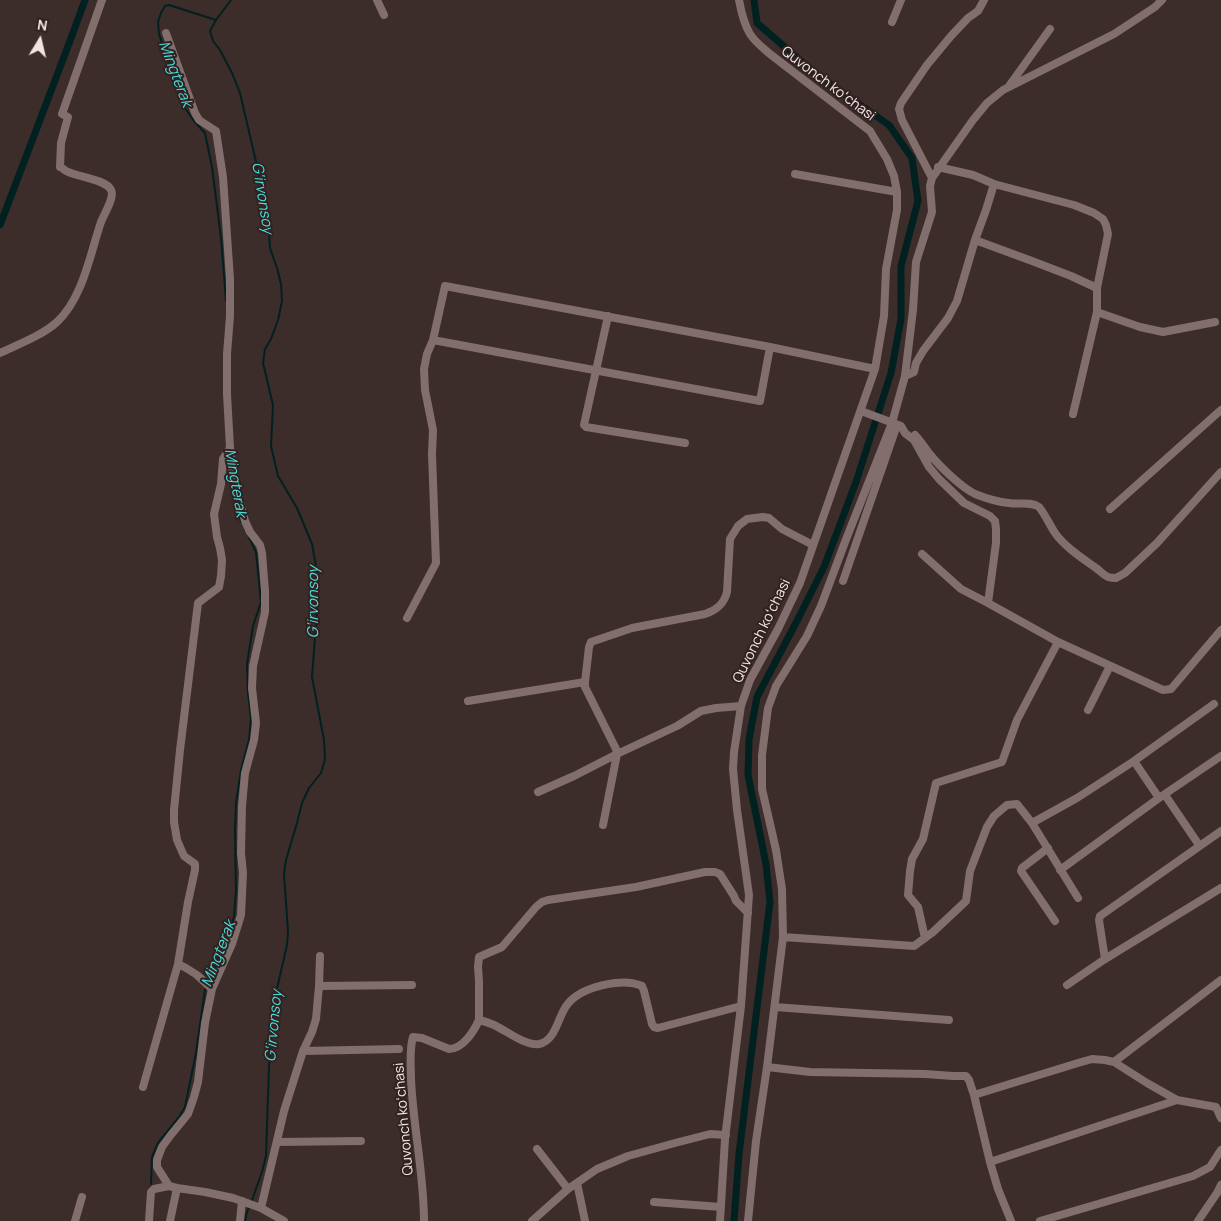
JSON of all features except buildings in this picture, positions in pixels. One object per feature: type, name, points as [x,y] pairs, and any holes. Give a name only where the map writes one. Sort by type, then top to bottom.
[{"type":"street","points":[[0,353],[50,328],[64,315],[72,304],[81,284],[101,221],[111,198],[112,192],[105,184],[66,171],[60,166],[61,144],[68,117],[62,114],[102,0]]},
{"type":"street","points":[[377,0],[384,14]]},
{"type":"street","name":"Quvonch koʻchasi","points":[[720,1221],[726,1134],[741,1006],[749,895],[733,769],[741,706],[750,680],[778,629],[800,583],[876,369],[884,316],[886,270],[897,210],[897,192],[894,176],[887,159],[870,131],[756,42],[750,34],[741,13],[739,0]]},
{"type":"street","points":[[892,22],[901,0]]},
{"type":"street","points":[[932,178],[902,120],[899,109],[901,103],[927,65],[951,36],[968,18],[978,11],[984,0]]},
{"type":"street","points":[[843,581],[897,425],[906,376],[916,262],[932,212],[930,186],[932,178],[987,103],[1008,88],[1114,34],[1155,7],[1162,0]]},
{"type":"street","points":[[1008,88],[1050,29]]},
{"type":"street","points":[[166,33],[195,114],[199,120],[216,131],[222,177],[230,279],[227,394],[233,477],[250,532],[260,545],[265,591],[265,612],[253,666],[252,688],[256,723],[254,740],[245,773],[242,806],[241,853],[243,873],[241,915],[232,944],[211,987],[198,1082],[194,1097],[188,1114],[166,1141],[157,1160],[157,1167],[173,1187],[170,1221]]},
{"type":"street","points":[[938,168],[973,175],[994,184],[1074,205],[1103,219],[1108,234],[1097,288],[1097,312],[1073,414]]},
{"type":"street","points":[[796,174],[897,192]]},
{"type":"street","points":[[906,376],[914,372],[916,363],[923,351],[952,312],[994,184]]},
{"type":"street","points":[[975,240],[1071,276],[1097,288]]},
{"type":"street","points":[[407,618],[436,563],[432,454],[433,430],[425,390],[424,369],[427,354],[433,340],[445,286],[770,347],[876,369]]},
{"type":"street","points":[[1097,312],[1140,327],[1163,332],[1214,322]]},
{"type":"street","points":[[608,316],[584,425],[586,427],[685,443]]},
{"type":"street","points":[[433,340],[760,400],[770,347]]},
{"type":"street","points":[[1110,509],[1221,410]]},
{"type":"street","points":[[861,411],[908,430],[919,439],[929,454],[961,484],[974,493],[1009,503],[1033,504],[1038,507],[1043,511],[1057,535],[1075,553],[1108,577],[1116,578],[1125,572],[1157,543],[1221,472]]},
{"type":"street","points":[[897,425],[914,440],[929,467],[945,485],[964,503],[995,520],[996,542],[988,603]]},
{"type":"street","points":[[748,1221],[756,1140],[768,1068],[783,937],[782,889],[776,850],[762,789],[762,755],[768,708],[776,686],[806,636],[821,606],[844,542],[897,425]]},
{"type":"street","points":[[143,1086],[178,964],[195,870],[194,864],[184,856],[177,840],[174,810],[198,603],[219,588],[221,576],[220,548],[214,514],[221,484],[223,459],[230,448]]},
{"type":"street","points":[[603,825],[617,754],[588,695],[585,682],[588,647],[591,642],[632,628],[705,614],[720,606],[725,600],[730,539],[738,526],[747,519],[769,518],[782,529],[813,545]]},
{"type":"street","points":[[922,554],[961,589],[1058,642],[1163,690],[1171,689],[1221,630]]},
{"type":"street","points":[[925,938],[918,907],[908,895],[912,860],[923,839],[936,782],[1002,762],[1017,720],[1058,642]]},
{"type":"street","points":[[1088,710],[1110,666]]},
{"type":"street","points":[[468,701],[585,682]]},
{"type":"street","points":[[1032,823],[1077,798],[1134,761],[1214,704]]},
{"type":"street","points":[[538,792],[677,726],[701,711],[741,706]]},
{"type":"street","points":[[1060,870],[1221,756]]},
{"type":"street","points":[[1134,761],[1199,846]]},
{"type":"street","points":[[783,937],[914,946],[966,900],[970,871],[987,828],[994,816],[1006,805],[1017,804],[1032,823],[1078,898]]},
{"type":"street","points":[[1106,959],[1098,920],[1100,916],[1221,831]]},
{"type":"street","points":[[1048,848],[1021,870],[1055,921]]},
{"type":"street","points":[[741,1006],[658,1028],[652,1024],[642,986],[630,983],[602,985],[573,998],[567,1004],[552,1035],[545,1042],[530,1044],[495,1025],[479,1020],[478,967],[479,957],[502,947],[536,907],[548,900],[636,887],[705,872],[715,872],[720,874],[736,901],[748,914]]},
{"type":"street","points":[[1067,984],[1221,888]]},
{"type":"street","points":[[259,1207],[284,1111],[303,1051],[316,1018],[320,956]]},
{"type":"street","points":[[178,964],[198,975],[211,987]]},
{"type":"street","points":[[1114,1062],[1221,980]]},
{"type":"street","points":[[319,986],[412,985]]},
{"type":"street","points":[[775,1007],[949,1020]]},
{"type":"street","name":"Quvonch koʻchasi","points":[[424,1221],[424,1193],[412,1095],[411,1042],[413,1037],[417,1037],[453,1048],[463,1042],[475,1030],[479,1020]]},
{"type":"street","points":[[303,1051],[399,1049]]},
{"type":"street","points":[[974,1095],[1092,1059],[1105,1060],[1114,1062],[1177,1100],[1218,1106],[1221,1118]]},
{"type":"street","points":[[768,1068],[810,1072],[966,1076],[974,1095],[998,1189],[1011,1221]]},
{"type":"street","points":[[990,1162],[1177,1100]]},
{"type":"street","points":[[532,1221],[568,1188],[597,1169],[628,1156],[675,1143],[710,1134],[726,1134]]},
{"type":"street","points":[[276,1142],[361,1141]]},
{"type":"street","points":[[537,1149],[568,1188]]},
{"type":"street","points":[[1040,1221],[1193,1176],[1210,1167],[1221,1150]]},
{"type":"street","points":[[576,1183],[585,1221]]},
{"type":"street","points":[[1198,1221],[1221,1185]]},
{"type":"street","points":[[149,1221],[151,1192],[154,1189],[173,1187],[242,1201],[259,1207],[284,1221]]},
{"type":"street","points":[[76,1221],[82,1197]]},
{"type":"street","points":[[240,1221],[242,1201]]},
{"type":"street","points":[[654,1202],[721,1207]]},
{"type":"street","points":[[145,1221],[150,1208]]},
{"type":"waterway","points":[[0,225],[85,0]]},
{"type":"waterway","name":"G‘irvonsoy","points":[[231,0],[210,31],[213,41],[232,73],[240,93],[268,220],[270,248],[281,284],[282,301],[278,320],[265,349],[263,363],[273,405],[271,446],[278,476],[297,508],[312,544],[317,572],[318,599],[312,677],[324,740],[325,759],[321,773],[309,788],[302,803],[286,860],[284,874],[288,932],[287,945],[273,1006],[270,1037],[266,1156],[251,1203]]},
{"type":"waterway","points":[[734,1221],[739,1154],[770,902],[766,864],[748,775],[749,739],[757,697],[824,567],[856,482],[891,373],[901,319],[901,266],[918,201],[912,158],[889,125],[816,74],[757,23],[754,0]]},
{"type":"waterway","name":"Mingterak","points":[[216,20],[169,5],[165,6],[158,22],[159,34],[185,108],[205,133],[212,167],[221,238],[226,301]]},
{"type":"waterway","name":"Mingterak","points":[[236,502],[241,522]]},
{"type":"waterway","name":"Mingterak","points":[[208,982],[234,917],[236,890],[236,803],[241,770],[249,740],[251,718],[247,664],[253,626],[261,602],[256,552],[248,535]]},
{"type":"waterway","name":"Mingterak","points":[[151,1184],[152,1157],[158,1143],[185,1107],[196,1053],[206,987]]},
{"type":"waterway","name":"G‘irvonsoy","points":[[245,1221],[249,1207]]}]
